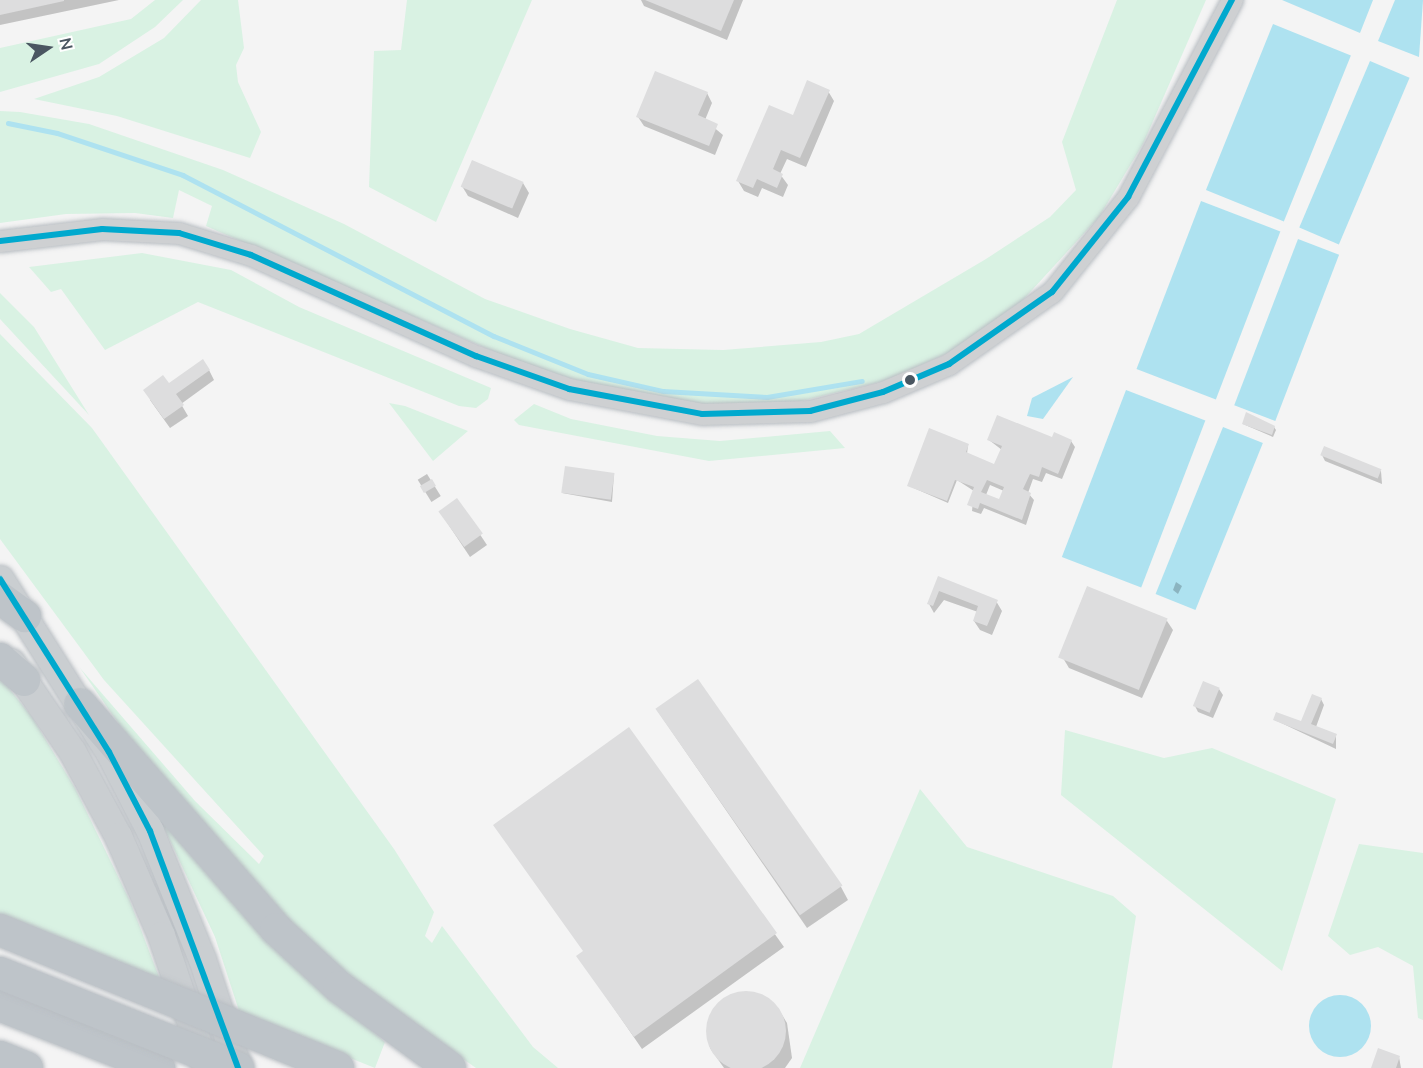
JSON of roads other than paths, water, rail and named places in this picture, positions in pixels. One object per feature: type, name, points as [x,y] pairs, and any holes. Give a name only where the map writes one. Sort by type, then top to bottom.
[{"type":"highway","points":[[0,598],[25,616]]},
{"type":"highway","points":[[0,659],[24,680]]},
{"type":"highway","points":[[80,704],[234,887],[339,987],[450,1068]]},
{"type":"highway","points":[[0,930],[338,1068]]},
{"type":"highway","points":[[0,973],[238,1068]]},
{"type":"highway","points":[[0,1005],[159,1068]]},
{"type":"highway","points":[[0,1025],[109,1068]]},
{"type":"highway","points":[[0,1058],[27,1068]]},
{"type":"main road","points":[[0,579],[80,704],[128,786],[170,877],[238,1068]]},
{"type":"main road","points":[[0,647],[78,761],[135,873],[206,1068]]},
{"type":"street","points":[[0,241],[52,234],[142,229],[223,245],[476,356],[611,399],[702,414],[810,411],[882,392],[950,363],[1052,292],[1128,197],[1232,0]]},
{"type":"water","points":[[1282,0],[1373,0],[1360,33]]},
{"type":"water","points":[[1395,0],[1423,0],[1419,57],[1378,41]]},
{"type":"water","points":[[1273,24],[1351,55],[1284,221],[1206,190]]},
{"type":"water","points":[[1370,61],[1410,78],[1339,244],[1299,228]]},
{"type":"water","points":[[1201,201],[1280,231],[1216,400],[1136,369]]},
{"type":"water","points":[[1298,239],[1339,255],[1275,421],[1234,405]]},
{"type":"water","points":[[1073,377],[1043,419],[1027,416],[1032,398]]},
{"type":"water","points":[[1126,390],[1205,420],[1141,588],[1062,557]]},
{"type":"water","points":[[1223,427],[1263,443],[1195,610],[1156,594]]},
{"type":"water","points":[[1340,995],[1352,997],[1362,1004],[1369,1014],[1371,1026],[1369,1038],[1362,1048],[1352,1055],[1340,1057],[1328,1055],[1318,1048],[1311,1038],[1309,1026],[1311,1014],[1318,1004],[1328,997]]},
{"type":"waterway","points":[[8,123],[57,133],[183,175],[494,336],[588,374],[663,391],[767,397],[862,381]]}]
